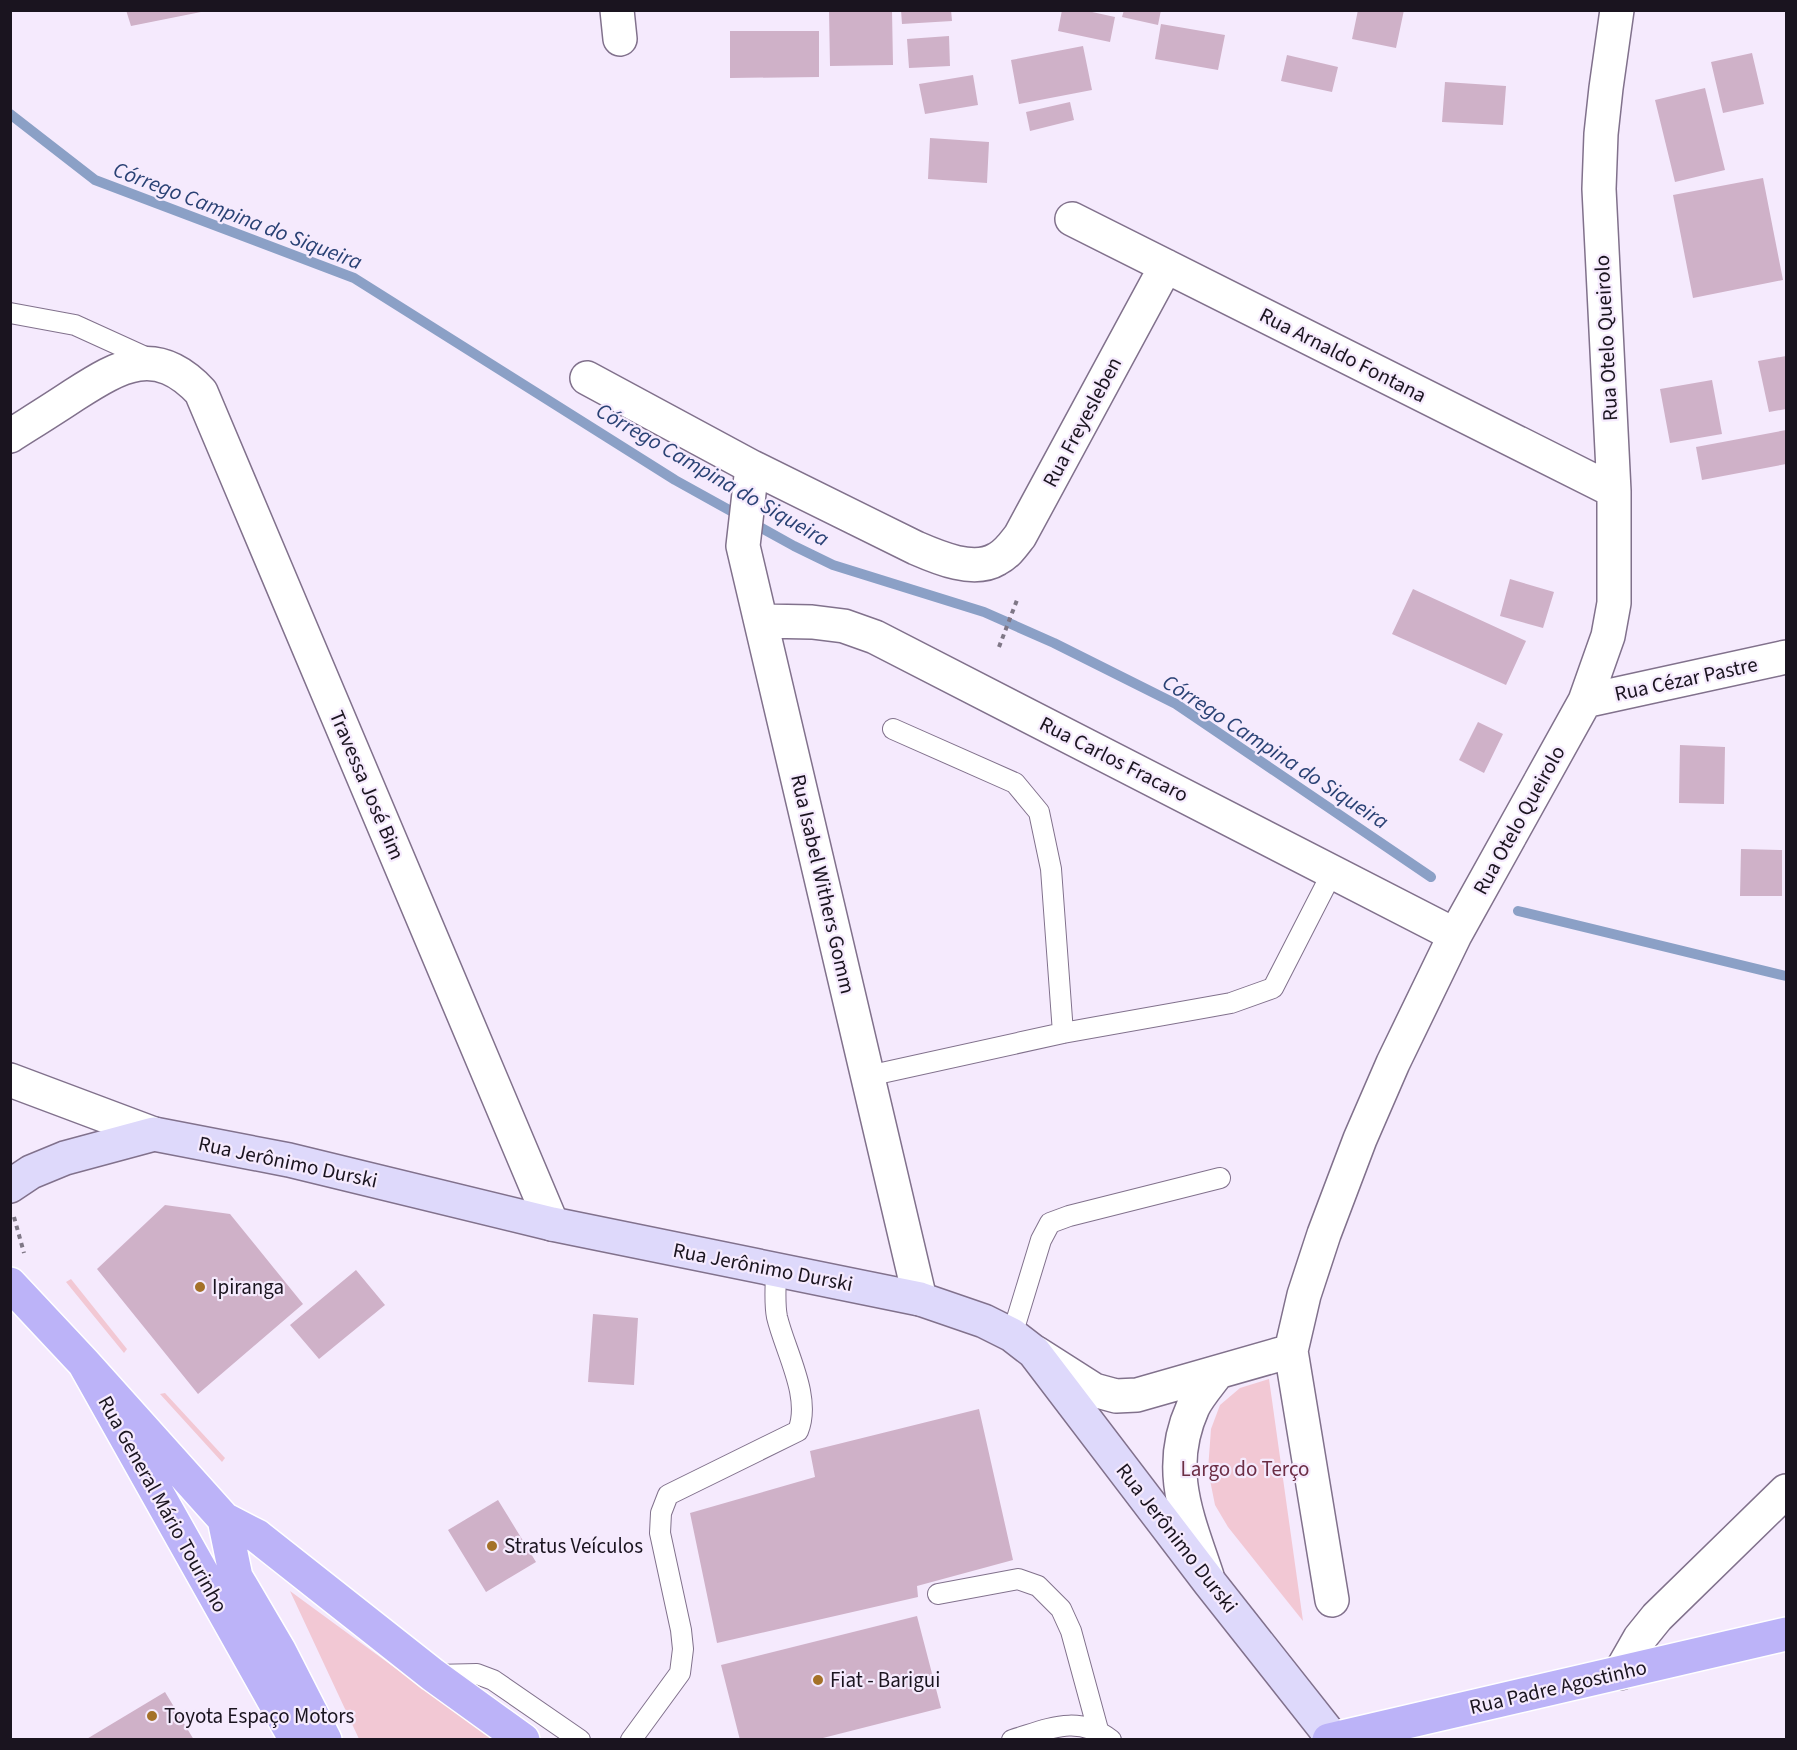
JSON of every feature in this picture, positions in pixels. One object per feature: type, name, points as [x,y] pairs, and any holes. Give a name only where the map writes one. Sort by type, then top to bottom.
[{"type":"main road","name":"Rua General Mário Tourinho","points":[[10,1284],[84,1364],[296,1740]]},
{"type":"main road","points":[[84,1364],[224,1519],[257,1536],[433,1675],[523,1740]]},
{"type":"main road","points":[[224,1519],[236,1577],[279,1650],[325,1740]]},
{"type":"main road","name":"Rua Padre Agostinho","points":[[1332,1739],[1786,1634]]},
{"type":"street","name":"Rua Otelo Queirolo","points":[[1332,1600],[1292,1351],[1304,1295],[1360,1139],[1393,1063],[1455,935],[1584,701],[1608,636],[1614,603],[1614,491],[1599,189],[1605,100],[1617,10]]},
{"type":"street","name":"Rua Arnaldo Fontana","points":[[1072,219],[1614,491]]},
{"type":"street","name":"Rua Freyesleben","points":[[750,481],[937,557],[983,564],[997,560],[1010,550],[1020,536],[1166,266]]},
{"type":"street","points":[[10,436],[106,374],[130,364],[161,364]]},
{"type":"street","name":"Travessa José Bim","points":[[161,364],[187,377],[201,392],[552,1224]]},
{"type":"street","points":[[587,378],[750,481]]},
{"type":"street","name":"Rua Isabel Withers Gomm","points":[[750,481],[743,546],[920,1299]]},
{"type":"street","name":"Rua Carlos Fracaro","points":[[761,621],[812,622],[844,626],[875,638],[1455,935]]},
{"type":"street","name":"Rua Cézar Pastre","points":[[1584,701],[1786,657]]},
{"type":"street","points":[[10,1080],[154,1134]]},
{"type":"street","name":"Rua Jerônimo Durski","points":[[10,1186],[31,1172],[65,1158],[154,1134],[289,1160],[552,1224],[920,1299],[957,1311],[1023,1343],[1332,1739]]},
{"type":"street","points":[[1023,1343],[1094,1389],[1116,1396],[1137,1395],[1292,1351]]},
{"type":"street","points":[[1210,1583],[1185,1510],[1179,1473],[1182,1439],[1194,1405],[1217,1373]]},
{"type":"street","points":[[1620,1672],[1640,1638],[1658,1617],[1786,1491]]},
{"type":"lane","points":[[10,314],[75,325],[161,364]]},
{"type":"lane","points":[[893,729],[1014,783],[1039,812],[1051,869],[1063,1033]]},
{"type":"lane","points":[[868,1076],[1063,1033],[1231,1003],[1273,988],[1333,871]]},
{"type":"lane","points":[[1023,1343],[1041,1240],[1050,1223],[1069,1216],[1220,1178]]},
{"type":"lane","points":[[631,1740],[680,1673],[684,1649],[660,1533],[662,1513],[668,1495],[798,1431],[803,1420],[803,1404],[777,1316],[776,1270]]},
{"type":"lane","points":[[938,1594],[1018,1579],[1038,1586],[1061,1609],[1071,1631],[1104,1735]]},
{"type":"lane","points":[[433,1675],[477,1674],[493,1680],[580,1740]]},
{"type":"lane","points":[[1012,1740],[1052,1728],[1079,1724],[1104,1735]]},
{"type":"path","points":[[999,647],[1017,600]]},
{"type":"green space","points":[[71,1279],[127,1349],[124,1353],[66,1282]]},
{"type":"green space","name":"Largo do Terço","points":[[1269,1379],[1303,1621],[1228,1527],[1215,1505],[1208,1470],[1211,1429],[1220,1405],[1240,1388]]},
{"type":"green space","points":[[165,1393],[225,1458],[222,1462],[160,1394]]},
{"type":"green space","points":[[290,1591],[492,1739],[359,1739]]},
{"type":"building","points":[[126,10],[201,10],[201,12],[131,26]]},
{"type":"building","points":[[829,10],[892,10],[893,65],[830,66]]},
{"type":"building","points":[[901,10],[951,10],[952,21],[902,24]]},
{"type":"building","points":[[1062,10],[1083,10],[1115,17],[1110,42],[1058,31]]},
{"type":"building","points":[[1124,10],[1161,10],[1158,25],[1122,17]]},
{"type":"building","points":[[1358,10],[1404,10],[1396,48],[1352,39]]},
{"type":"building","points":[[1161,24],[1225,35],[1218,70],[1155,59]]},
{"type":"building","points":[[730,31],[819,31],[819,77],[730,78]]},
{"type":"building","points":[[949,36],[950,66],[909,68],[907,39]]},
{"type":"building","points":[[1083,46],[1092,90],[1019,104],[1011,60]]},
{"type":"building","points":[[1752,53],[1764,104],[1723,113],[1711,62]]},
{"type":"building","points":[[1287,55],[1338,67],[1332,92],[1281,81]]},
{"type":"building","points":[[973,75],[978,105],[925,114],[919,84]]},
{"type":"building","points":[[1445,82],[1506,86],[1503,125],[1442,122]]},
{"type":"building","points":[[1705,88],[1725,170],[1675,182],[1655,100]]},
{"type":"building","points":[[1070,102],[1074,120],[1030,131],[1026,112]]},
{"type":"building","points":[[930,138],[989,142],[987,183],[928,179]]},
{"type":"building","points":[[1763,178],[1783,280],[1693,298],[1673,195]]},
{"type":"building","points":[[1786,356],[1786,409],[1769,412],[1758,361]]},
{"type":"building","points":[[1712,380],[1722,434],[1670,443],[1660,389]]},
{"type":"building","points":[[1786,430],[1786,464],[1702,480],[1696,447]]},
{"type":"building","points":[[1510,579],[1554,592],[1543,628],[1500,616]]},
{"type":"building","points":[[1413,589],[1526,641],[1506,685],[1392,634]]},
{"type":"building","points":[[1478,722],[1503,734],[1484,773],[1459,760]]},
{"type":"building","points":[[1680,745],[1725,747],[1724,804],[1679,803]]},
{"type":"building","points":[[1741,849],[1782,850],[1782,896],[1740,896]]},
{"type":"building","name":"Ipiranga","points":[[165,1205],[230,1214],[303,1304],[198,1394],[97,1269]]},
{"type":"building","points":[[356,1270],[385,1305],[319,1359],[290,1325]]},
{"type":"building","points":[[593,1314],[638,1318],[634,1385],[588,1382]]},
{"type":"building","points":[[979,1409],[1013,1560],[917,1586],[918,1597],[717,1643],[690,1513],[815,1477],[810,1451]]},
{"type":"building","name":"Stratus Veículos","points":[[498,1500],[536,1562],[486,1592],[448,1530]]},
{"type":"building","points":[[917,1616],[941,1708],[815,1740],[740,1740],[721,1665]]},
{"type":"building","name":"Toyota Espaço Motors","points":[[165,1692],[194,1740],[85,1740]]},
{"type":"waterway","name":"Córrego Campina do Siqueira","points":[[10,114],[95,180],[354,278],[675,480],[794,546],[833,565],[984,612],[1054,643],[1176,704],[1431,877]]},
{"type":"waterway","name":"Córrego Campina do Siqueira","points":[[1518,911],[1786,976]]},
{"type":"place","name":"Ipiranga","points":[[200,1287]]},
{"type":"place","name":"Stratus Veículos","points":[[492,1546]]},
{"type":"place","name":"Fiat - Barigui","points":[[818,1680]]},
{"type":"place","name":"Toyota Espaço Motors","points":[[152,1716]]}]
